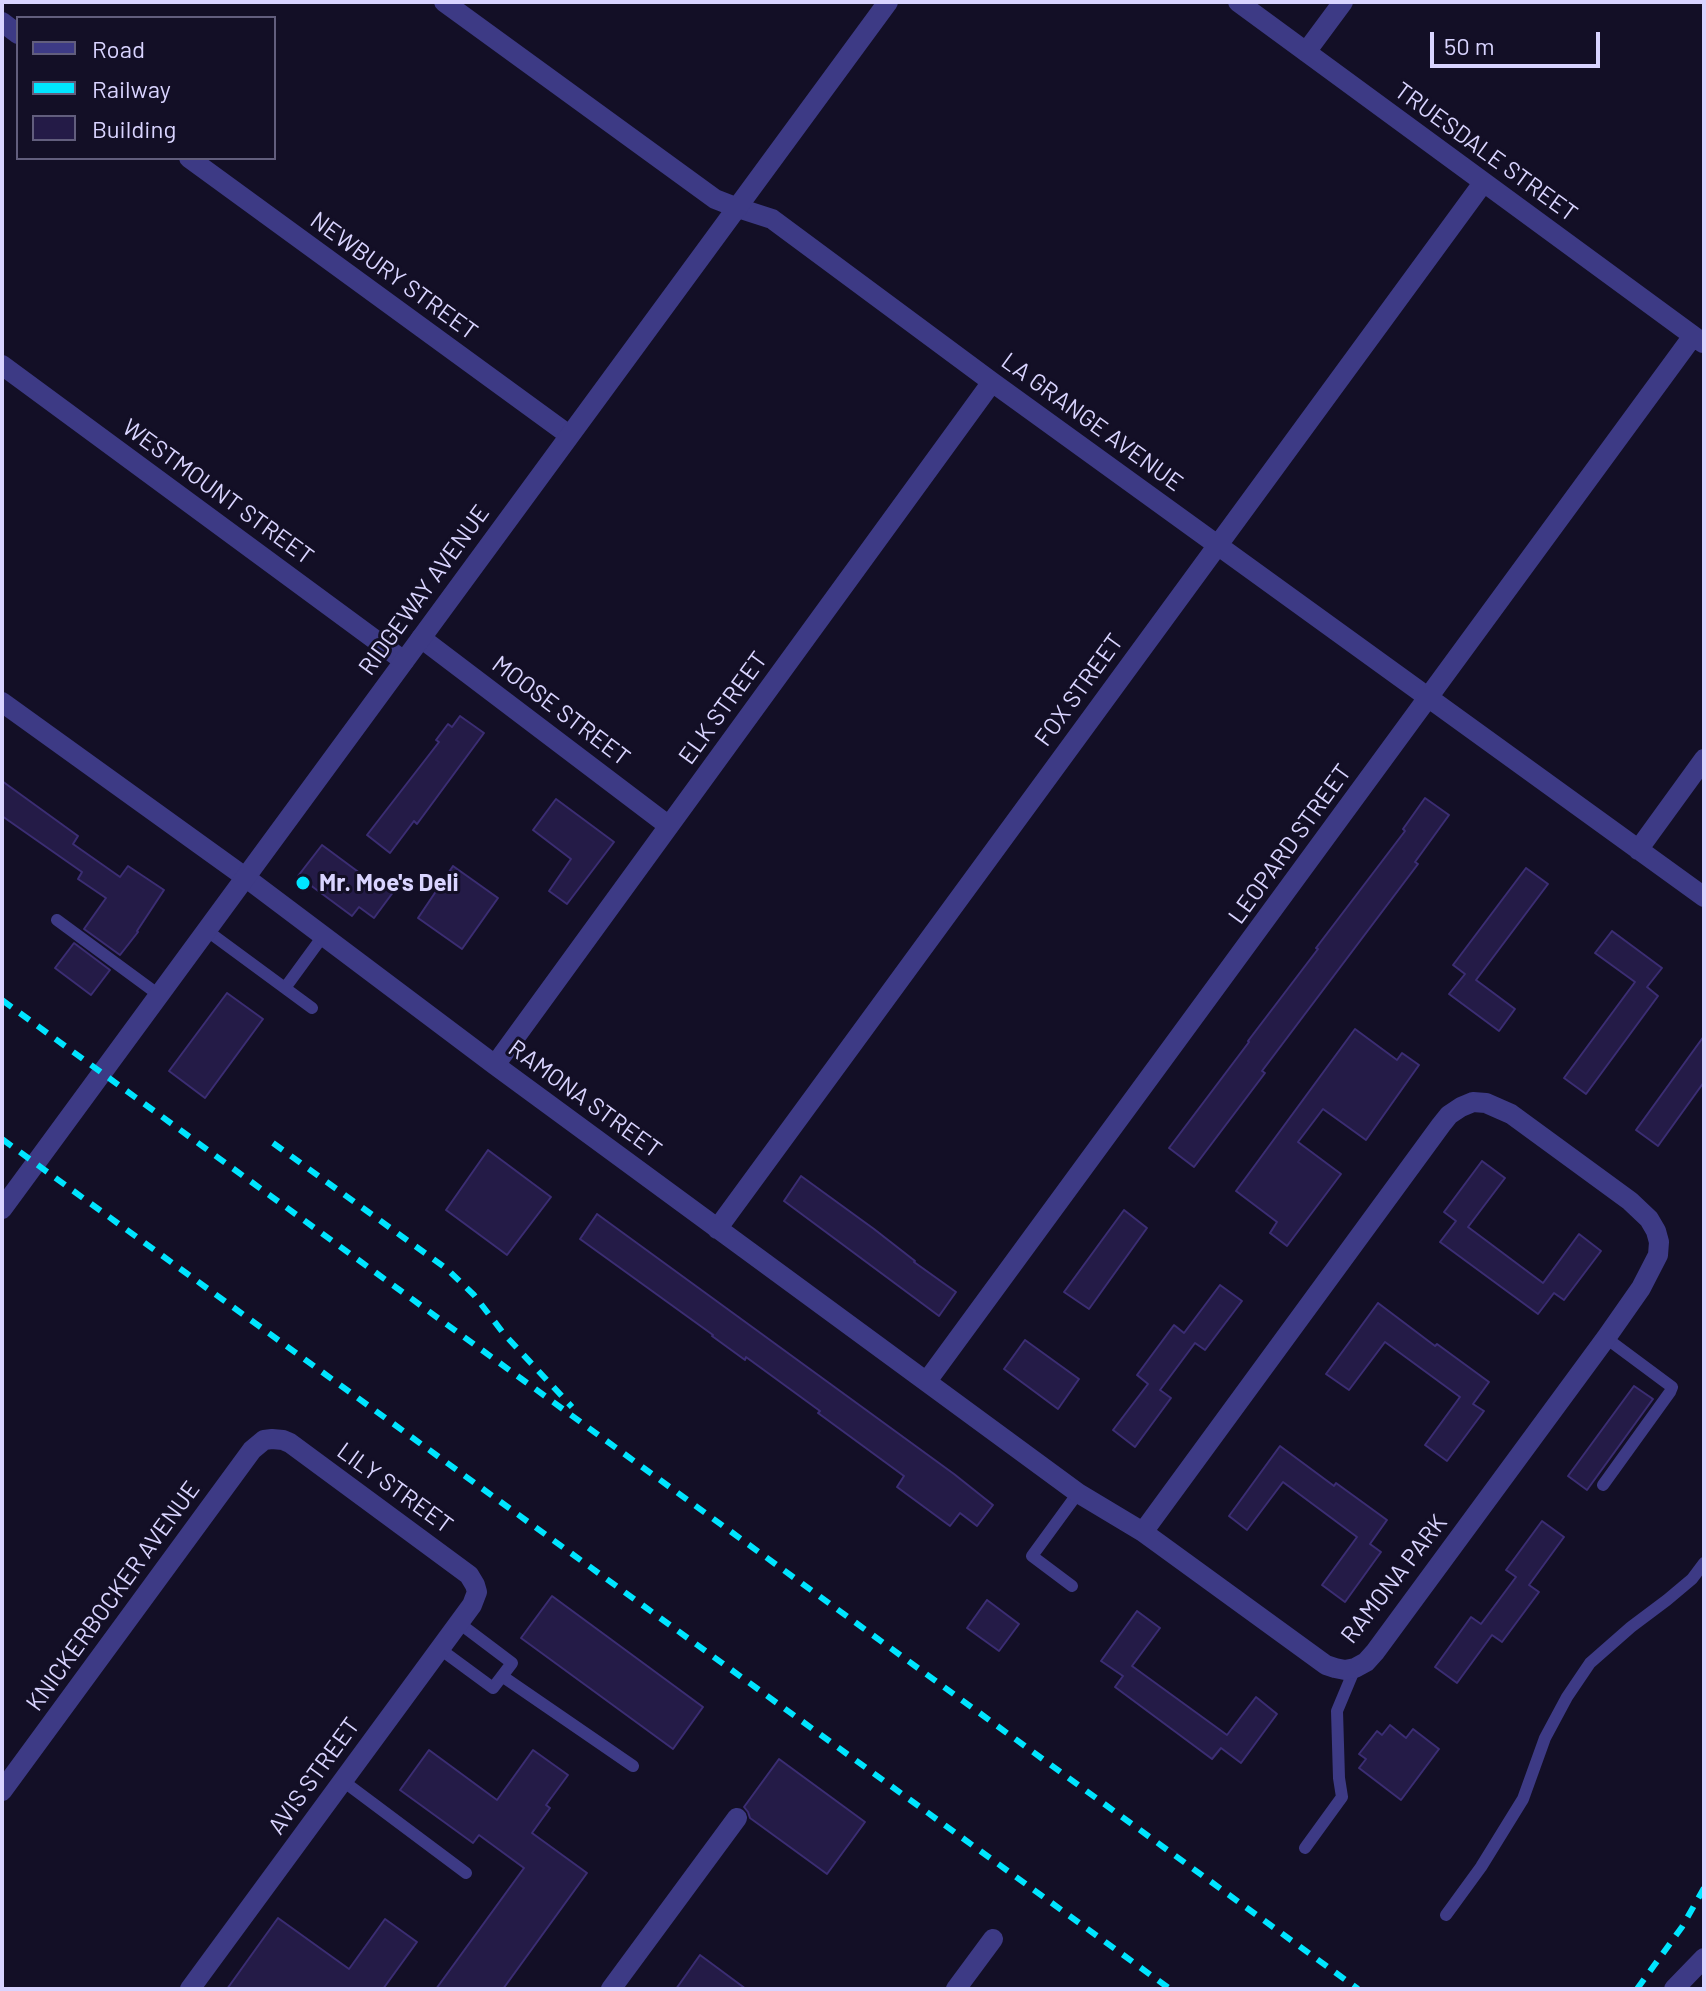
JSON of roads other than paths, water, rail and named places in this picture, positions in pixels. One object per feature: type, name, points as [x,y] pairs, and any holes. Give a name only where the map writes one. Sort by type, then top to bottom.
[{"type":"street","name":"LA GRANGE AVENUE","points":[[444,2],[715,199],[772,219],[1704,897]]},
{"type":"street","name":"RIDGEWAY AVENUE","points":[[3,1207],[888,2]]},
{"type":"street","name":"TRUESDALE STREET","points":[[1238,2],[1699,340]]},
{"type":"street","points":[[1306,52],[1343,2]]},
{"type":"street","name":"NEWBURY STREET","points":[[192,160],[569,435]]},
{"type":"street","name":"FOX STREET","points":[[717,1229],[1483,183]]},
{"type":"street","name":"LEOPARD STREET","points":[[927,1381],[1429,698],[1699,340]]},
{"type":"street","name":"WESTMOUNT STREET","points":[[2,365],[404,661]]},
{"type":"street","name":"ELK STREET","points":[[495,1065],[992,382]]},
{"type":"street","name":"MOOSE STREET","points":[[421,638],[669,826]]},
{"type":"street","name":"RAMONA STREET","points":[[2,702],[245,877],[495,1065],[1078,1493],[1143,1532]]},
{"type":"street","points":[[1638,850],[1704,759]]},
{"type":"street","name":"RAMONA PARK","points":[[1473,1102],[1486,1103],[1511,1114],[1630,1201],[1649,1219],[1659,1242],[1658,1255],[1654,1266],[1606,1338],[1375,1652],[1355,1668],[1345,1670],[1326,1665],[1143,1532],[1441,1125],[1461,1107],[1473,1102]]},
{"type":"street","name":"LILY STREET","points":[[272,1439],[290,1443],[469,1575],[477,1592]]},
{"type":"street","name":"KNICKERBOCKER AVENUE","points":[[2,1791],[252,1450],[264,1440],[272,1439]]},
{"type":"street","name":"AVIS STREET","points":[[190,1989],[459,1623],[477,1592]]},
{"type":"street","points":[[611,1989],[737,1818]]},
{"type":"street","points":[[956,1989],[993,1939]]},
{"type":"street","points":[[1674,1989],[1704,1958]]},
{"type":"lane","points":[[57,920],[159,995]]},
{"type":"lane","points":[[206,930],[312,1008]]},
{"type":"lane","points":[[285,988],[323,936]]},
{"type":"lane","points":[[1603,1485],[1672,1387],[1606,1338]]},
{"type":"lane","points":[[1072,1586],[1032,1556],[1078,1493]]},
{"type":"lane","points":[[1446,1915],[1481,1867],[1523,1799],[1545,1738],[1590,1663],[1692,1579],[1704,1563]]},
{"type":"lane","points":[[440,1649],[493,1688],[512,1663],[459,1623]]},
{"type":"lane","points":[[1305,1848],[1342,1797],[1337,1711],[1355,1668]]},
{"type":"lane","points":[[502,1676],[633,1766]]},
{"type":"lane","points":[[343,1781],[466,1873]]},
{"type":"railway","points":[[2,1000],[1358,1989]]},
{"type":"railway","points":[[2,1139],[1170,1989]]},
{"type":"railway","points":[[273,1143],[447,1269],[474,1295],[504,1334],[572,1407]]},
{"type":"railway","points":[[1637,1989],[1682,1927],[1704,1888]]},
{"type":"place","name":"Mr. Moe's Deli","points":[[303,883]]}]
